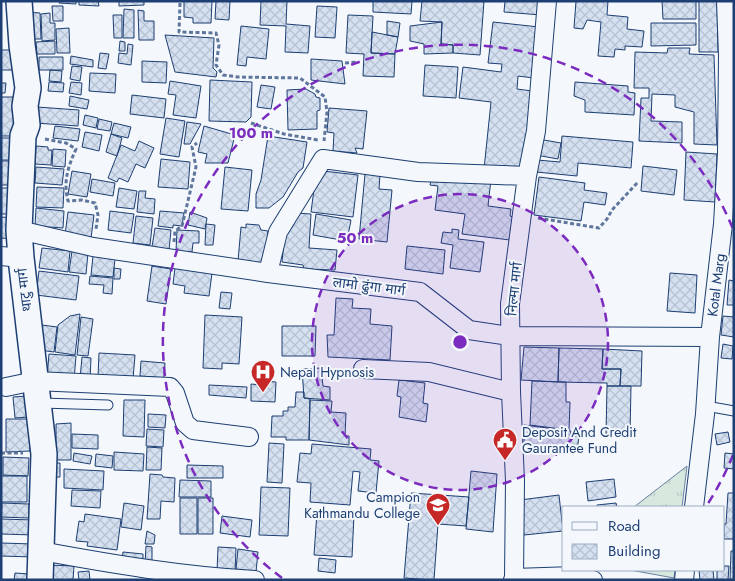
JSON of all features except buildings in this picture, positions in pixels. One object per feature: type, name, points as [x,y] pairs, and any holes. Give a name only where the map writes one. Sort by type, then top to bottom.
[{"type":"main road","name":"थाटु मार्ग","points":[[19,1],[22,45],[28,88],[25,106],[27,125],[23,136],[19,230],[11,257],[36,392],[44,454],[40,580]]},
{"type":"street","name":"निल्मा मार्ग","points":[[513,579],[515,481],[510,304],[527,176],[536,131],[547,1]]},
{"type":"street","name":"Kotal Marg","points":[[694,506],[706,406],[710,337],[727,263],[731,56],[726,1]]},
{"type":"street","points":[[268,273],[278,232],[324,159],[418,172],[527,176]]},
{"type":"street","name":"लामो ढुंगा मार्ग","points":[[19,230],[93,247],[268,273],[420,292],[469,330],[510,336],[710,337]]},
{"type":"street","points":[[363,370],[429,372],[511,392]]},
{"type":"street","points":[[6,387],[36,392],[170,387],[175,393],[185,423],[193,430],[249,437]]},
{"type":"street","points":[[41,551],[130,567],[216,578],[254,580]]},
{"type":"street","points":[[513,579],[574,576],[593,580]]},
{"type":"lane","points":[[36,392],[108,405]]},
{"type":"lane","points":[[706,406],[734,411]]},
{"type":"path","points":[[179,2],[178,32],[216,33],[218,45],[216,65],[223,75],[300,78],[325,97],[327,112],[324,142],[284,134],[251,123]]},
{"type":"path","points":[[345,63],[357,62]]},
{"type":"path","points":[[23,136],[29,135],[66,143],[76,149],[70,162],[65,189],[68,201],[82,200],[94,203],[98,215],[93,247]]},
{"type":"path","points":[[173,258],[175,231],[182,226],[196,167],[192,148],[197,143]]},
{"type":"path","points":[[523,215],[600,228],[612,210],[638,182]]},
{"type":"green space","points":[[687,466],[682,506],[635,506]]},
{"type":"green space","points":[[636,571],[675,571],[674,578]]},
{"type":"place","name":"Nepal Hypnosis","points":[[263,393]]},
{"type":"place","name":"Deposit And Credit Gaurantee Fund","points":[[505,461]]},
{"type":"place","name":"Campion Kathmandu College","points":[[438,526]]}]
